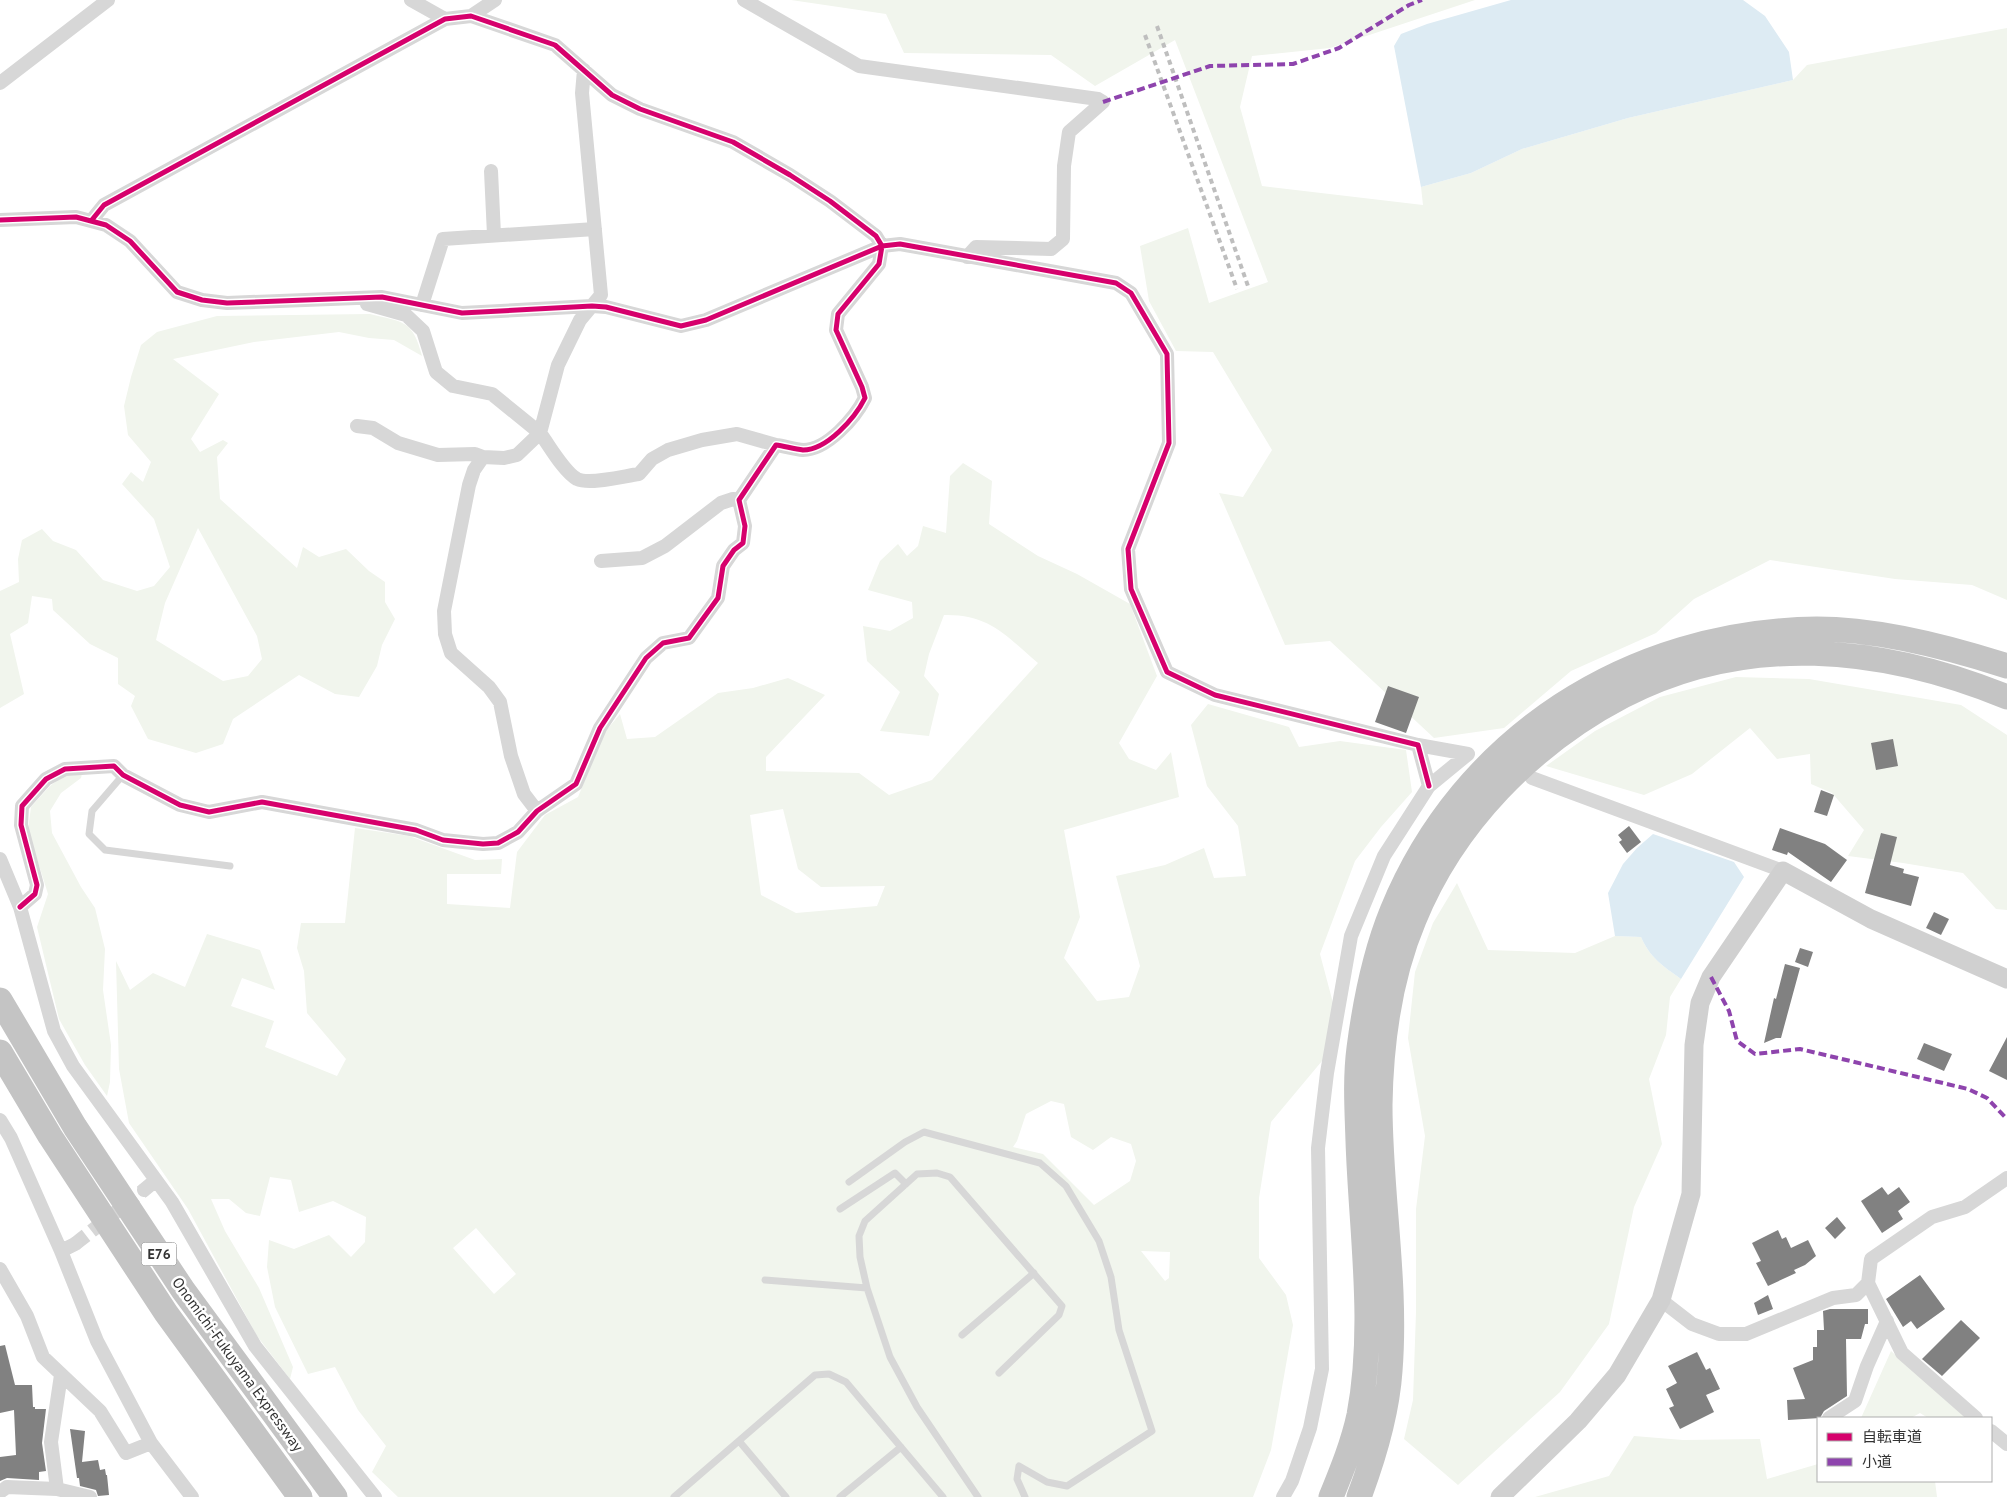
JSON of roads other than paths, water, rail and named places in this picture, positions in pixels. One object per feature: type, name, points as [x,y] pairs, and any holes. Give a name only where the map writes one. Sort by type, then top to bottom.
[{"type":"highway","points":[[1331,1497],[1348,1456],[1357,1424],[1365,1371],[1367,1324],[1356,1105],[1359,1051],[1367,996],[1378,950],[1391,912],[1429,839],[1455,802],[1483,770],[1515,740],[1550,712],[1625,669],[1664,654],[1701,644],[1773,632],[1819,629],[1870,634],[1925,644],[2007,666]]},
{"type":"highway","points":[[1359,1497],[1372,1463],[1390,1374],[1392,1323],[1380,1105],[1383,1053],[1391,1002],[1401,957],[1413,921],[1449,852],[1474,818],[1501,786],[1566,730],[1636,689],[1678,673],[1708,665],[1773,654],[1814,653],[1862,657],[1917,666],[2007,697]]},
{"type":"highway","name":"Onomichi-Fukuyama Expressway","points":[[0,1000],[75,1127],[178,1282],[335,1497]]},
{"type":"highway","name":"Onomichi-Fukuyama Expressway","points":[[0,1052],[50,1136],[166,1313],[297,1493]]},
{"type":"street","points":[[0,82],[108,0]]},
{"type":"street","points":[[411,0],[445,19]]},
{"type":"street","points":[[471,16],[495,0]]},
{"type":"street","points":[[744,0],[859,66],[1098,99],[1103,102],[1069,132],[1064,166],[1063,239],[1051,249],[976,247],[967,257]]},
{"type":"street","points":[[91,221],[104,204],[445,19],[471,16],[555,45],[612,95],[640,109],[733,142],[830,201],[876,236],[882,246],[879,264],[838,314],[836,330],[862,387],[865,398],[862,405],[834,437],[821,445],[804,450],[776,445],[737,434],[702,440],[668,450],[652,460],[639,474],[586,481],[577,479],[569,473],[540,433],[492,394],[453,386],[436,372],[423,331],[406,315],[367,304],[365,298]]},
{"type":"street","points":[[357,426],[373,428],[398,443],[438,455],[475,454],[483,457],[504,458],[517,455],[540,433],[558,365],[580,320],[601,295],[582,93],[584,70]]},
{"type":"street","points":[[491,171],[494,236]]},
{"type":"street","points":[[0,220],[76,217],[106,225],[130,241],[177,292],[202,300],[227,303],[382,297],[462,313],[592,306],[606,307],[681,326],[706,320],[882,246],[900,244],[1116,283],[1131,293],[1166,354],[1169,443],[1128,549],[1131,589],[1167,672],[1216,695],[1418,745],[1468,754],[1429,786],[1384,856],[1351,936],[1328,1072],[1318,1148],[1322,1369],[1310,1428],[1292,1481],[1283,1497]]},
{"type":"street","points":[[422,305],[444,239],[595,229]]},
{"type":"street","points":[[20,907],[35,894],[36,885],[21,825],[22,806],[46,779],[65,769],[114,766],[123,775],[180,805],[209,812],[262,802],[416,830],[443,840],[483,844],[498,843],[518,832],[538,811],[576,784],[600,728],[646,658],[663,643],[689,638],[718,598],[723,566],[734,550],[743,543],[745,526],[739,500],[776,445]]},
{"type":"street","points":[[483,457],[474,470],[469,485],[444,611],[445,634],[451,653],[489,687],[500,702],[511,756],[520,784],[524,794],[538,811]]},
{"type":"street","points":[[601,561],[642,558],[665,546],[721,503],[733,499],[739,500]]},
{"type":"street","points":[[1418,745],[1429,786]]},
{"type":"street","points":[[1532,778],[1784,871],[1871,919],[2007,979]]},
{"type":"street","points":[[0,859],[20,907],[54,1031],[73,1066],[172,1202],[255,1346],[375,1497]]},
{"type":"street","points":[[1500,1497],[1578,1421],[1617,1375],[1662,1300],[1691,1194],[1694,1045],[1700,1003],[1711,977],[1784,871]]},
{"type":"street","points":[[0,1120],[5,1140],[61,1252],[97,1341],[151,1443],[192,1497]]},
{"type":"street","points":[[1975,1417],[1902,1354],[1868,1284],[1871,1259],[1932,1217],[1965,1207],[2007,1178]]},
{"type":"street","points":[[144,1190],[156,1180]]},
{"type":"street","points":[[61,1252],[75,1244]]},
{"type":"street","points":[[0,1269],[27,1316],[43,1357],[100,1411],[126,1452],[151,1443]]},
{"type":"street","points":[[1662,1300],[1692,1324],[1719,1334],[1746,1334],[1833,1298],[1856,1295],[1868,1284]]},
{"type":"street","points":[[1831,1417],[1855,1401],[1886,1321]]},
{"type":"street","points":[[57,1489],[51,1442],[61,1375]]},
{"type":"street","points":[[1992,1431],[2007,1432]]},
{"type":"street","points":[[1992,1432],[2007,1444]]},
{"type":"street","points":[[0,1492],[7,1487],[57,1489],[90,1497]]},
{"type":"lane","points":[[123,775],[92,810],[89,834],[105,850],[230,866]]},
{"type":"lane","points":[[849,1182],[905,1142],[924,1132],[1040,1163],[1066,1186],[1099,1241],[1111,1277],[1119,1330],[1152,1431],[1067,1486],[1047,1482],[1019,1466],[1017,1479],[1025,1497]]},
{"type":"lane","points":[[840,1209],[895,1173],[906,1184]]},
{"type":"lane","points":[[978,1497],[917,1407],[890,1357],[867,1288],[860,1257],[859,1236],[865,1221],[916,1174],[937,1173],[950,1176],[1062,1306],[1059,1315],[1000,1373]]},
{"type":"lane","points":[[962,1335],[1034,1273]]},
{"type":"lane","points":[[765,1280],[867,1288]]},
{"type":"lane","points":[[674,1497],[815,1375],[829,1374],[846,1382],[943,1497]]},
{"type":"lane","points":[[738,1441],[786,1497]]},
{"type":"lane","points":[[840,1497],[901,1447]]},
{"type":"tunnel","points":[[75,1244],[144,1190]]},
{"type":"railway","points":[[1157,26],[1248,286]]},
{"type":"railway","points":[[1145,35],[1237,289]]}]
